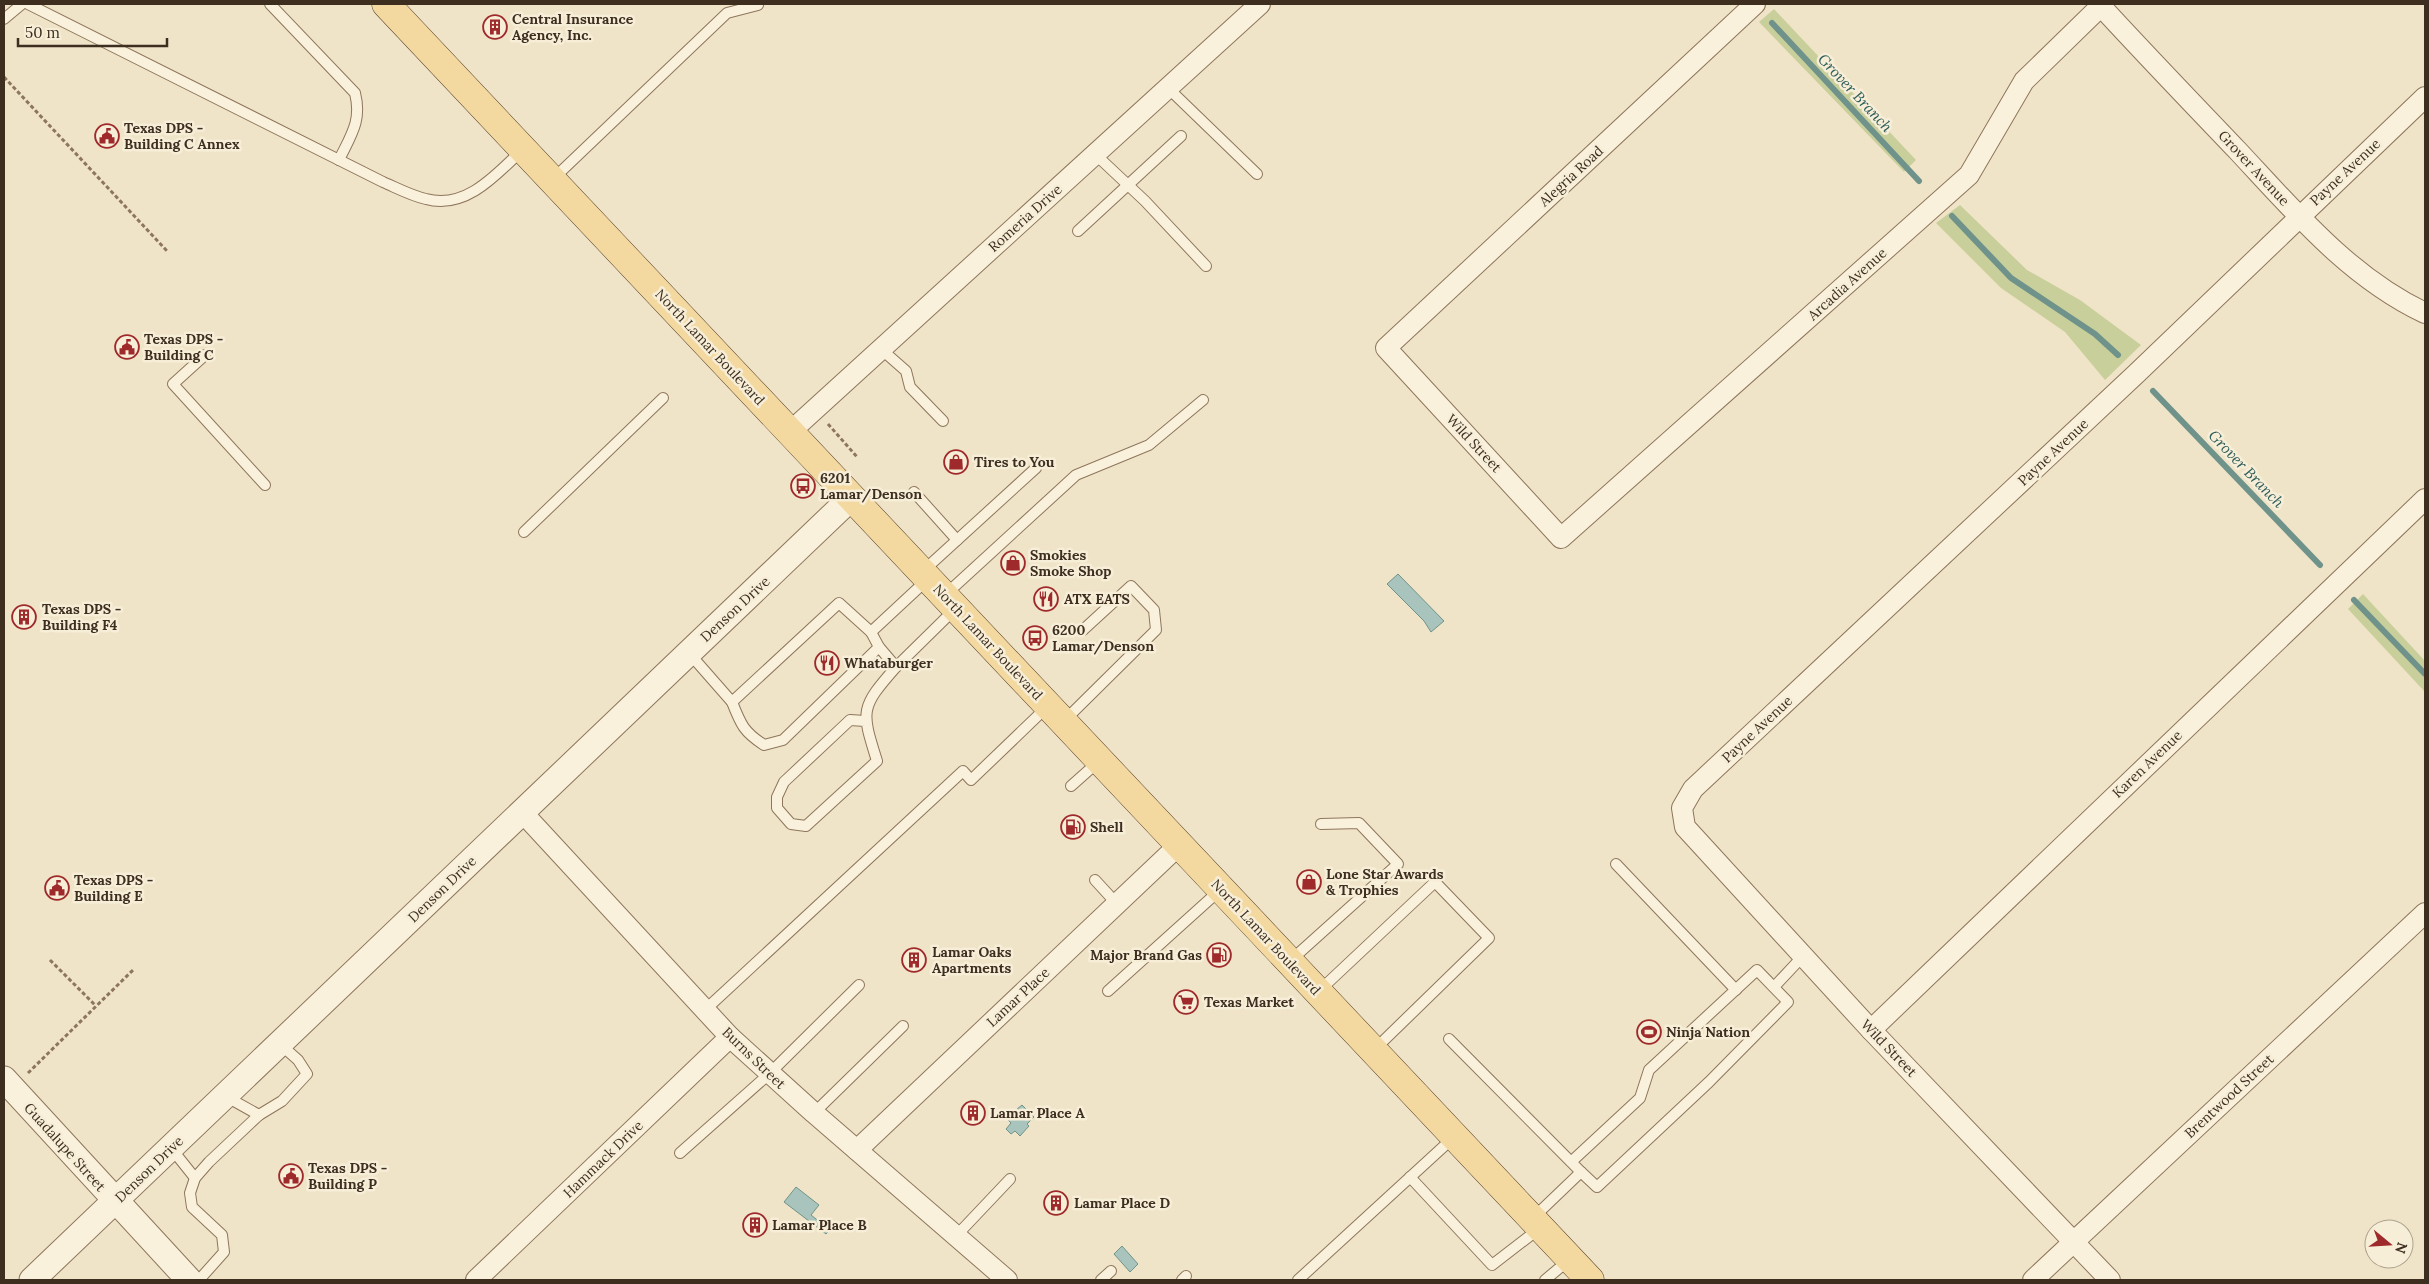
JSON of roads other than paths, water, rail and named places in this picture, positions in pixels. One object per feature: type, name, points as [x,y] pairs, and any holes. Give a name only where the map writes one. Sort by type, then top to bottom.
[{"type":"main road","name":"North Lamar Boulevard","points":[[386,4],[1590,1280]]},
{"type":"street","name":"Romeria Drive","points":[[790,432],[1260,4]]},
{"type":"street","name":"Alegria Road","points":[[1386,348],[1755,4]]},
{"type":"street","name":"Grover Avenue","points":[[2101,5],[2299,216],[2354,269],[2398,300],[2425,313]]},
{"type":"street","name":"Arcadia Avenue","points":[[1561,538],[1968,175],[2024,81],[2101,5]]},
{"type":"street","name":"Payne Avenue","points":[[1682,808],[1693,789],[2136,374],[2425,97]]},
{"type":"street","name":"Wild Street","points":[[1386,348],[1561,538]]},
{"type":"street","name":"Denson Drive","points":[[32,1280],[852,497]]},
{"type":"street","name":"Karen Avenue","points":[[1871,1030],[2425,499]]},
{"type":"street","name":"Wild Street","points":[[1682,808],[1684,828],[1871,1030],[2110,1280]]},
{"type":"street","name":"Burns Street","points":[[522,812],[730,1037],[769,1074],[1007,1280]]},
{"type":"street","name":"Lamar Place","points":[[857,1150],[1179,844]]},
{"type":"street","name":"Brentwood Street","points":[[2033,1280],[2425,913]]},
{"type":"street","name":"Hammack Drive","points":[[476,1280],[730,1037]]},
{"type":"street","name":"Guadalupe Street","points":[[16,1076],[115,1202],[189,1280]]},
{"type":"lane","points":[[4,19],[22,4]]},
{"type":"lane","points":[[28,4],[383,182],[427,200],[454,201],[482,187],[523,149]]},
{"type":"lane","points":[[270,4],[355,93],[359,109],[358,117],[339,160]]},
{"type":"lane","points":[[552,180],[726,13],[758,5]]},
{"type":"lane","points":[[1168,88],[1256,174]]},
{"type":"lane","points":[[1078,230],[1181,136]]},
{"type":"lane","points":[[1095,154],[1127,184],[1206,266]]},
{"type":"lane","points":[[881,349],[906,371],[910,387],[943,421]]},
{"type":"lane","points":[[205,355],[173,384],[265,485]]},
{"type":"lane","points":[[524,532],[663,398]]},
{"type":"lane","points":[[871,632],[938,588],[1076,475],[1149,445],[1202,400]]},
{"type":"lane","points":[[865,721],[850,720],[784,782],[777,797],[777,808],[791,824],[806,826],[877,761],[865,721],[871,696],[896,667],[938,588],[958,540],[1036,468]]},
{"type":"lane","points":[[914,492],[958,540]]},
{"type":"lane","points":[[705,1010],[963,772],[971,780],[1056,714],[1156,630],[1154,610],[1131,586],[1083,630]]},
{"type":"lane","points":[[732,702],[839,604],[871,632],[879,647],[896,667]]},
{"type":"lane","points":[[689,653],[732,702],[742,728],[764,745],[783,740],[879,647]]},
{"type":"lane","points":[[1071,786],[1100,760]]},
{"type":"lane","points":[[1289,961],[1398,864],[1359,823],[1321,824]]},
{"type":"lane","points":[[1616,864],[1736,990]]},
{"type":"lane","points":[[1095,880],[1117,904]]},
{"type":"lane","points":[[1318,992],[1435,882],[1489,938],[1373,1050]]},
{"type":"lane","points":[[1108,991],[1221,889]]},
{"type":"lane","points":[[1774,987],[1803,956]]},
{"type":"lane","points":[[1449,1039],[1571,1162],[1597,1187],[1709,1082],[1788,1002],[1757,970],[1650,1070],[1640,1098],[1571,1162]]},
{"type":"lane","points":[[680,1153],[769,1074],[859,985]]},
{"type":"lane","points":[[814,1113],[903,1026]]},
{"type":"lane","points":[[199,1280],[224,1252],[222,1235],[192,1207],[190,1193],[195,1178],[258,1115],[282,1101],[307,1074],[298,1060],[280,1044]]},
{"type":"lane","points":[[225,1096],[258,1115]]},
{"type":"lane","points":[[1298,1280],[1454,1136]]},
{"type":"lane","points":[[171,1148],[195,1178]]},
{"type":"lane","points":[[1410,1177],[1492,1265],[1536,1223],[1582,1172]]},
{"type":"lane","points":[[957,1236],[1010,1178]]},
{"type":"lane","points":[[1545,1280],[1570,1259]]},
{"type":"lane","points":[[1101,1280],[1110,1271]]},
{"type":"water","points":[[1398,574],[1444,621],[1431,632],[1424,621],[1387,584]]},
{"type":"water","points":[[1022,1105],[1034,1117],[1020,1136],[1015,1131],[1011,1134],[1006,1129],[1011,1123],[1006,1118]]},
{"type":"water","points":[[796,1187],[819,1205],[811,1215],[830,1230],[826,1234],[784,1202]]},
{"type":"water","points":[[1122,1246],[1138,1264],[1130,1272],[1114,1254]]},
{"type":"waterway","name":"Grover Branch","points":[[1772,23],[1919,181]]},
{"type":"waterway","name":"Grover Branch","points":[[1952,216],[2011,278],[2095,334],[2118,355]]},
{"type":"waterway","name":"Grover Branch","points":[[2153,391],[2320,565]]},
{"type":"waterway","name":"Grover Branch","points":[[2354,600],[2425,674]]},
{"type":"place","name":"Central Insurance Agency, Inc.","points":[[495,27]]},
{"type":"place","name":"Texas DPS - Building C Annex","points":[[107,136]]},
{"type":"place","name":"Texas DPS - Building C","points":[[127,347]]},
{"type":"place","name":"Tires to You","points":[[956,462]]},
{"type":"place","name":"6201 Lamar/Denson","points":[[803,486]]},
{"type":"place","name":"Smokies Smoke Shop","points":[[1013,563]]},
{"type":"place","name":"ATX EATS","points":[[1046,599]]},
{"type":"place","name":"Texas DPS - Building F4","points":[[24,617]]},
{"type":"place","name":"6200 Lamar/Denson","points":[[1035,638]]},
{"type":"place","name":"Whataburger","points":[[827,663]]},
{"type":"place","name":"Shell","points":[[1073,827]]},
{"type":"place","name":"Lone Star Awards & Trophies","points":[[1309,882]]},
{"type":"place","name":"Texas DPS - Building E","points":[[57,888]]},
{"type":"place","name":"Major Brand Gas","points":[[1219,955]]},
{"type":"place","name":"Lamar Oaks Apartments","points":[[914,960]]},
{"type":"place","name":"Texas Market","points":[[1186,1002]]},
{"type":"place","name":"Ninja Nation","points":[[1649,1032]]},
{"type":"place","name":"Lamar Place A","points":[[973,1113]]},
{"type":"place","name":"Texas DPS - Building P","points":[[291,1176]]},
{"type":"place","name":"Lamar Place D","points":[[1056,1203]]},
{"type":"place","name":"Lamar Place B","points":[[755,1225]]}]
